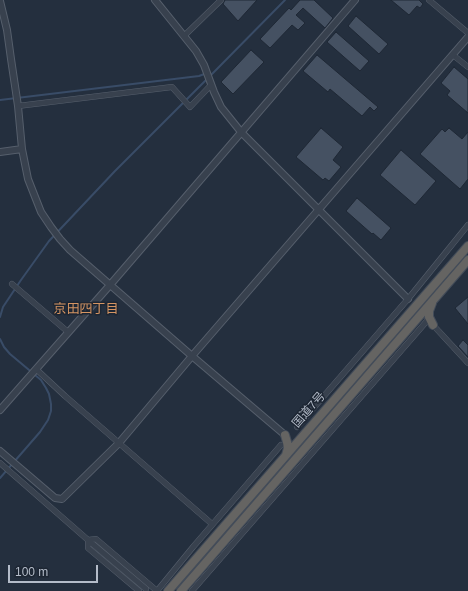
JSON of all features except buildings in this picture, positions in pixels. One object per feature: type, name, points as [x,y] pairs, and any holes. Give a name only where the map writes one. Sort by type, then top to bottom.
[{"type":"highway","name":"国道7号","points":[[168,591],[468,246]]},
{"type":"highway","name":"国道7号","points":[[181,591],[468,260]]},
{"type":"highway","points":[[412,324],[419,322],[429,323],[429,311],[432,301]]},
{"type":"highway","points":[[285,435],[292,438],[304,434]]},
{"type":"highway","points":[[285,435],[288,448],[286,456]]},
{"type":"street","points":[[155,0],[196,51],[204,65],[221,107],[240,132],[408,299]]},
{"type":"street","points":[[184,36],[221,0]]},
{"type":"street","points":[[0,410],[110,285],[355,0]]},
{"type":"street","points":[[430,0],[468,32]]},
{"type":"street","points":[[0,1],[7,30],[22,149],[28,180],[41,212],[47,222],[60,239],[110,285],[285,435]]},
{"type":"street","points":[[0,451],[55,498],[62,499],[119,443],[192,356],[468,38]]},
{"type":"street","points":[[453,55],[468,67]]},
{"type":"street","points":[[17,101],[172,87],[190,106],[210,82]]},
{"type":"street","points":[[0,152],[22,149]]},
{"type":"street","points":[[297,427],[408,299],[468,225]]},
{"type":"street","points":[[12,284],[68,332]]},
{"type":"street","points":[[192,591],[429,323],[468,363]]},
{"type":"street","points":[[36,369],[212,524]]},
{"type":"street","points":[[88,540],[96,539],[157,591],[188,552],[280,445]]},
{"type":"street","points":[[0,463],[146,589]]},
{"type":"street","points":[[88,540],[88,548],[139,591]]},
{"type":"waterway","points":[[215,71],[285,0]]},
{"type":"waterway","points":[[210,76],[215,71]]},
{"type":"waterway","points":[[0,100],[199,76],[207,73]]},
{"type":"waterway","points":[[0,317],[3,307],[49,241],[115,171],[207,79]]},
{"type":"waterway","points":[[0,339],[10,354],[41,380],[49,394],[51,404],[51,411],[48,420],[40,432],[0,478]]},
{"type":"district","name":"京田四丁目","points":[[86,309]]}]
